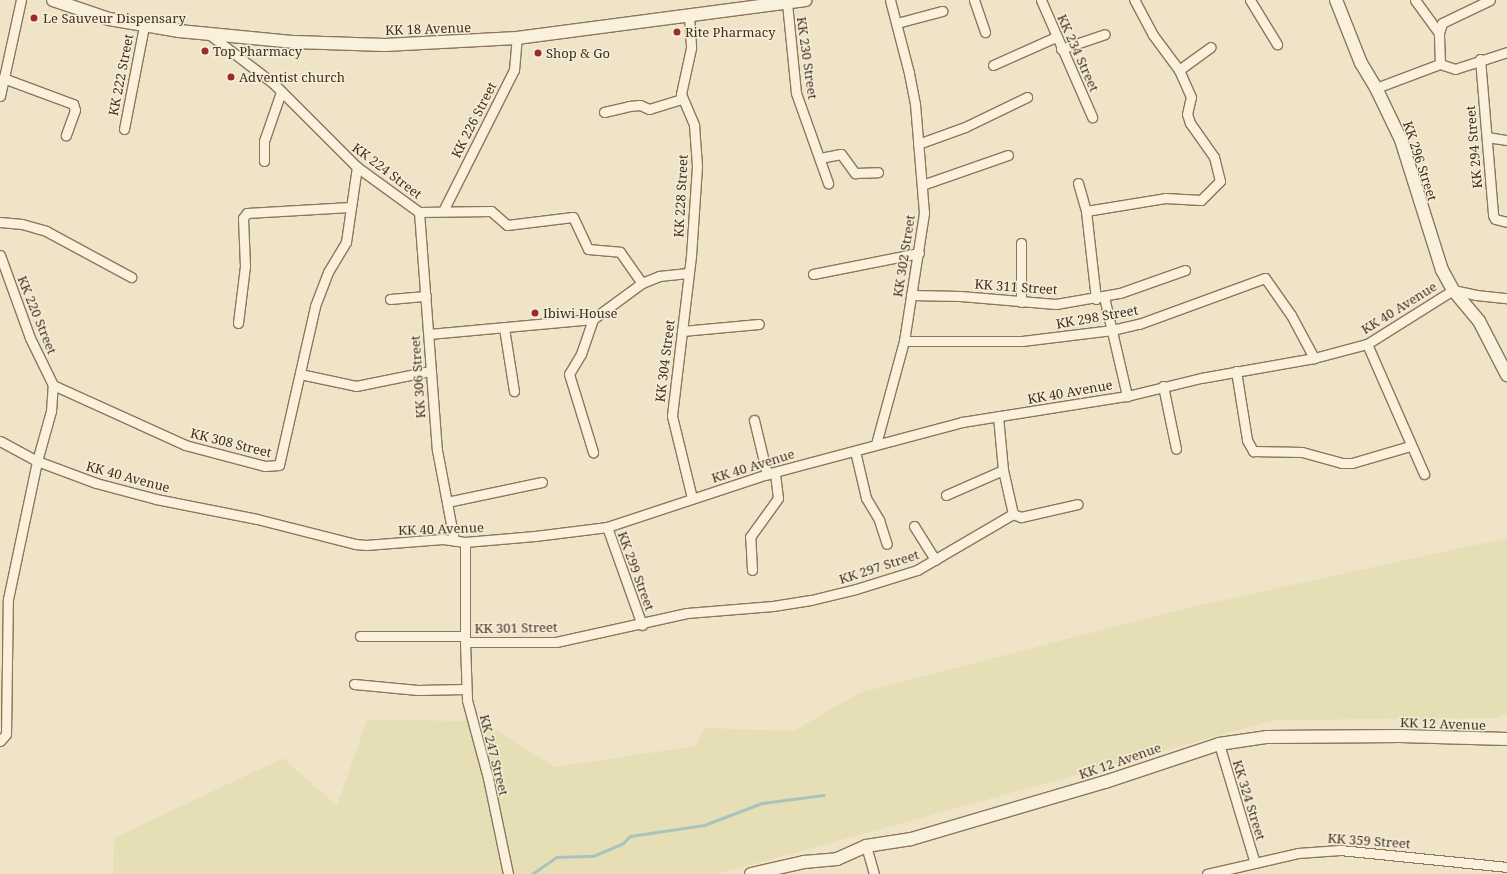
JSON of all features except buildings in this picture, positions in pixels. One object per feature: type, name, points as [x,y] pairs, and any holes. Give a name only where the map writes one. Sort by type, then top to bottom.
[{"type":"main road","name":"KK 18 Avenue","points":[[53,0],[98,16],[144,26],[210,35],[343,45],[446,44],[517,38],[689,17],[806,0]]},
{"type":"main road","name":"KK 296 Street","points":[[1336,0],[1361,63],[1376,88],[1401,140],[1425,222],[1442,270],[1454,290],[1479,322],[1507,375]]},
{"type":"main road","name":"KK 12 Avenue","points":[[751,874],[804,862],[837,859],[866,846],[911,839],[1105,782],[1219,744],[1267,737],[1400,736],[1507,739]]},
{"type":"street","points":[[0,96],[21,0]]},
{"type":"street","name":"KK 302 Street","points":[[876,444],[904,341],[919,253],[924,213],[910,73],[890,0]]},
{"type":"street","points":[[974,0],[985,32]]},
{"type":"street","name":"KK 234 Street","points":[[1041,0],[1092,117]]},
{"type":"street","points":[[1086,211],[1165,198],[1202,200],[1220,181],[1214,157],[1190,123],[1187,114],[1191,97],[1179,70],[1153,35],[1134,0]]},
{"type":"street","points":[[1250,0],[1277,44]]},
{"type":"street","points":[[1415,0],[1439,33]]},
{"type":"street","points":[[1440,64],[1439,33],[1442,23],[1490,0]]},
{"type":"street","name":"KK 230 Street","points":[[786,3],[796,92],[828,183]]},
{"type":"street","points":[[897,23],[942,11]]},
{"type":"street","points":[[604,112],[640,105],[649,109],[682,99],[681,86],[691,48],[689,17]]},
{"type":"street","name":"KK 222 Street","points":[[124,128],[144,26]]},
{"type":"street","points":[[1062,49],[1105,34]]},
{"type":"street","name":"KK 224 Street","points":[[210,35],[282,92],[357,167],[419,212],[491,211],[507,225],[573,217],[588,249],[620,252],[642,283]]},
{"type":"street","points":[[993,65],[1056,37]]},
{"type":"street","name":"KK 226 Street","points":[[444,211],[514,70],[517,38]]},
{"type":"street","points":[[1179,70],[1211,47]]},
{"type":"street","points":[[1376,88],[1440,64],[1456,69],[1480,59],[1507,52]]},
{"type":"street","name":"KK 294 Street","points":[[1480,59],[1493,215],[1495,219],[1507,222]]},
{"type":"street","points":[[4,78],[72,104],[75,110],[66,135]]},
{"type":"street","points":[[264,161],[264,141],[282,92]]},
{"type":"street","points":[[918,144],[965,127],[1027,97]]},
{"type":"street","name":"KK 228 Street","points":[[682,99],[692,117],[697,147],[688,273]]},
{"type":"street","points":[[1487,137],[1507,140]]},
{"type":"street","points":[[820,158],[841,154],[856,173],[878,172]]},
{"type":"street","points":[[922,185],[1008,155]]},
{"type":"street","name":"KK 308 Street","points":[[53,385],[185,445],[274,468],[280,462],[321,287],[346,242],[357,167]]},
{"type":"street","points":[[1078,183],[1086,211],[1100,298],[1112,330],[1127,396]]},
{"type":"street","points":[[238,323],[245,266],[243,218],[247,213],[350,207]]},
{"type":"street","name":"KK 306 Street","points":[[419,212],[437,450],[454,540]]},
{"type":"street","points":[[0,222],[22,224],[46,232],[132,277]]},
{"type":"street","points":[[1021,243],[1021,302]]},
{"type":"street","points":[[813,274],[919,253]]},
{"type":"street","name":"KK 220 Street","points":[[0,255],[2,266],[30,338],[53,385]]},
{"type":"street","name":"KK 311 Street","points":[[911,294],[960,296],[1056,304],[1100,298],[1185,270]]},
{"type":"street","points":[[428,334],[593,319],[642,283],[659,276],[688,273]]},
{"type":"street","name":"KK 304 Street","points":[[688,273],[672,416],[692,498]]},
{"type":"street","name":"KK 298 Street","points":[[904,341],[1022,341],[1112,330],[1139,324],[1265,278],[1291,315],[1314,358]]},
{"type":"street","name":"KK 40 Avenue","points":[[0,441],[37,461],[96,483],[156,499],[256,518],[355,544],[366,545],[454,540],[465,542],[607,527],[771,473],[962,422],[1127,396],[1163,386],[1314,358],[1367,344],[1454,290],[1476,296],[1507,298]]},
{"type":"street","points":[[390,299],[426,296]]},
{"type":"street","points":[[593,319],[581,354],[570,374],[593,452]]},
{"type":"street","points":[[682,330],[759,324]]},
{"type":"street","points":[[504,328],[507,362],[514,391]]},
{"type":"street","points":[[1367,344],[1410,446],[1424,474]]},
{"type":"street","points":[[300,374],[356,386],[430,371]]},
{"type":"street","points":[[1236,372],[1247,440],[1253,451],[1302,452],[1342,463],[1352,463],[1410,446]]},
{"type":"street","points":[[0,741],[6,734],[8,599],[37,461],[51,411],[53,385]]},
{"type":"street","points":[[1163,386],[1176,449]]},
{"type":"street","points":[[998,416],[1003,470],[1013,514],[1021,517],[1078,504]]},
{"type":"street","points":[[752,570],[750,537],[778,498],[754,420]]},
{"type":"street","points":[[855,450],[866,498],[879,520],[887,544]]},
{"type":"street","points":[[946,495],[1003,470]]},
{"type":"street","points":[[447,502],[542,482]]},
{"type":"street","name":"KK 297 Street","points":[[642,625],[688,613],[773,606],[811,600],[896,578],[935,560],[1013,514]]},
{"type":"street","points":[[914,526],[935,560]]},
{"type":"street","name":"KK 299 Street","points":[[607,527],[642,625]]},
{"type":"street","name":"KK 301 Street","points":[[465,542],[465,639],[556,642],[642,625]]},
{"type":"street","points":[[360,636],[465,639]]},
{"type":"street","name":"KK 247 Street","points":[[465,639],[465,689],[488,778],[508,874]]},
{"type":"street","points":[[354,684],[418,690],[465,689]]},
{"type":"street","name":"KK 324 Street","points":[[1219,744],[1255,863]]},
{"type":"street","points":[[866,846],[874,874]]},
{"type":"street","name":"KK 359 Street","points":[[1206,874],[1298,853],[1340,850],[1507,867]]},
{"type":"shaded area","points":[[1507,538],[1507,714],[1496,718],[1275,720],[718,874],[113,874],[114,838],[283,758],[337,806],[367,720],[481,721],[555,767],[696,746],[705,728],[794,731],[859,693],[1187,608]]},
{"type":"waterway","points":[[532,874],[556,857],[593,856],[623,843],[630,836],[704,825],[762,803],[823,795]]},
{"type":"place","name":"Le Sauveur Dispensary","points":[[34,18]]},
{"type":"place","name":"Rite Pharmacy","points":[[677,32]]},
{"type":"place","name":"Top Pharmacy","points":[[205,51]]},
{"type":"place","name":"Shop & Go","points":[[538,53]]},
{"type":"place","name":"Adventist church","points":[[231,77]]},
{"type":"place","name":"Ibiwi House","points":[[535,313]]}]
